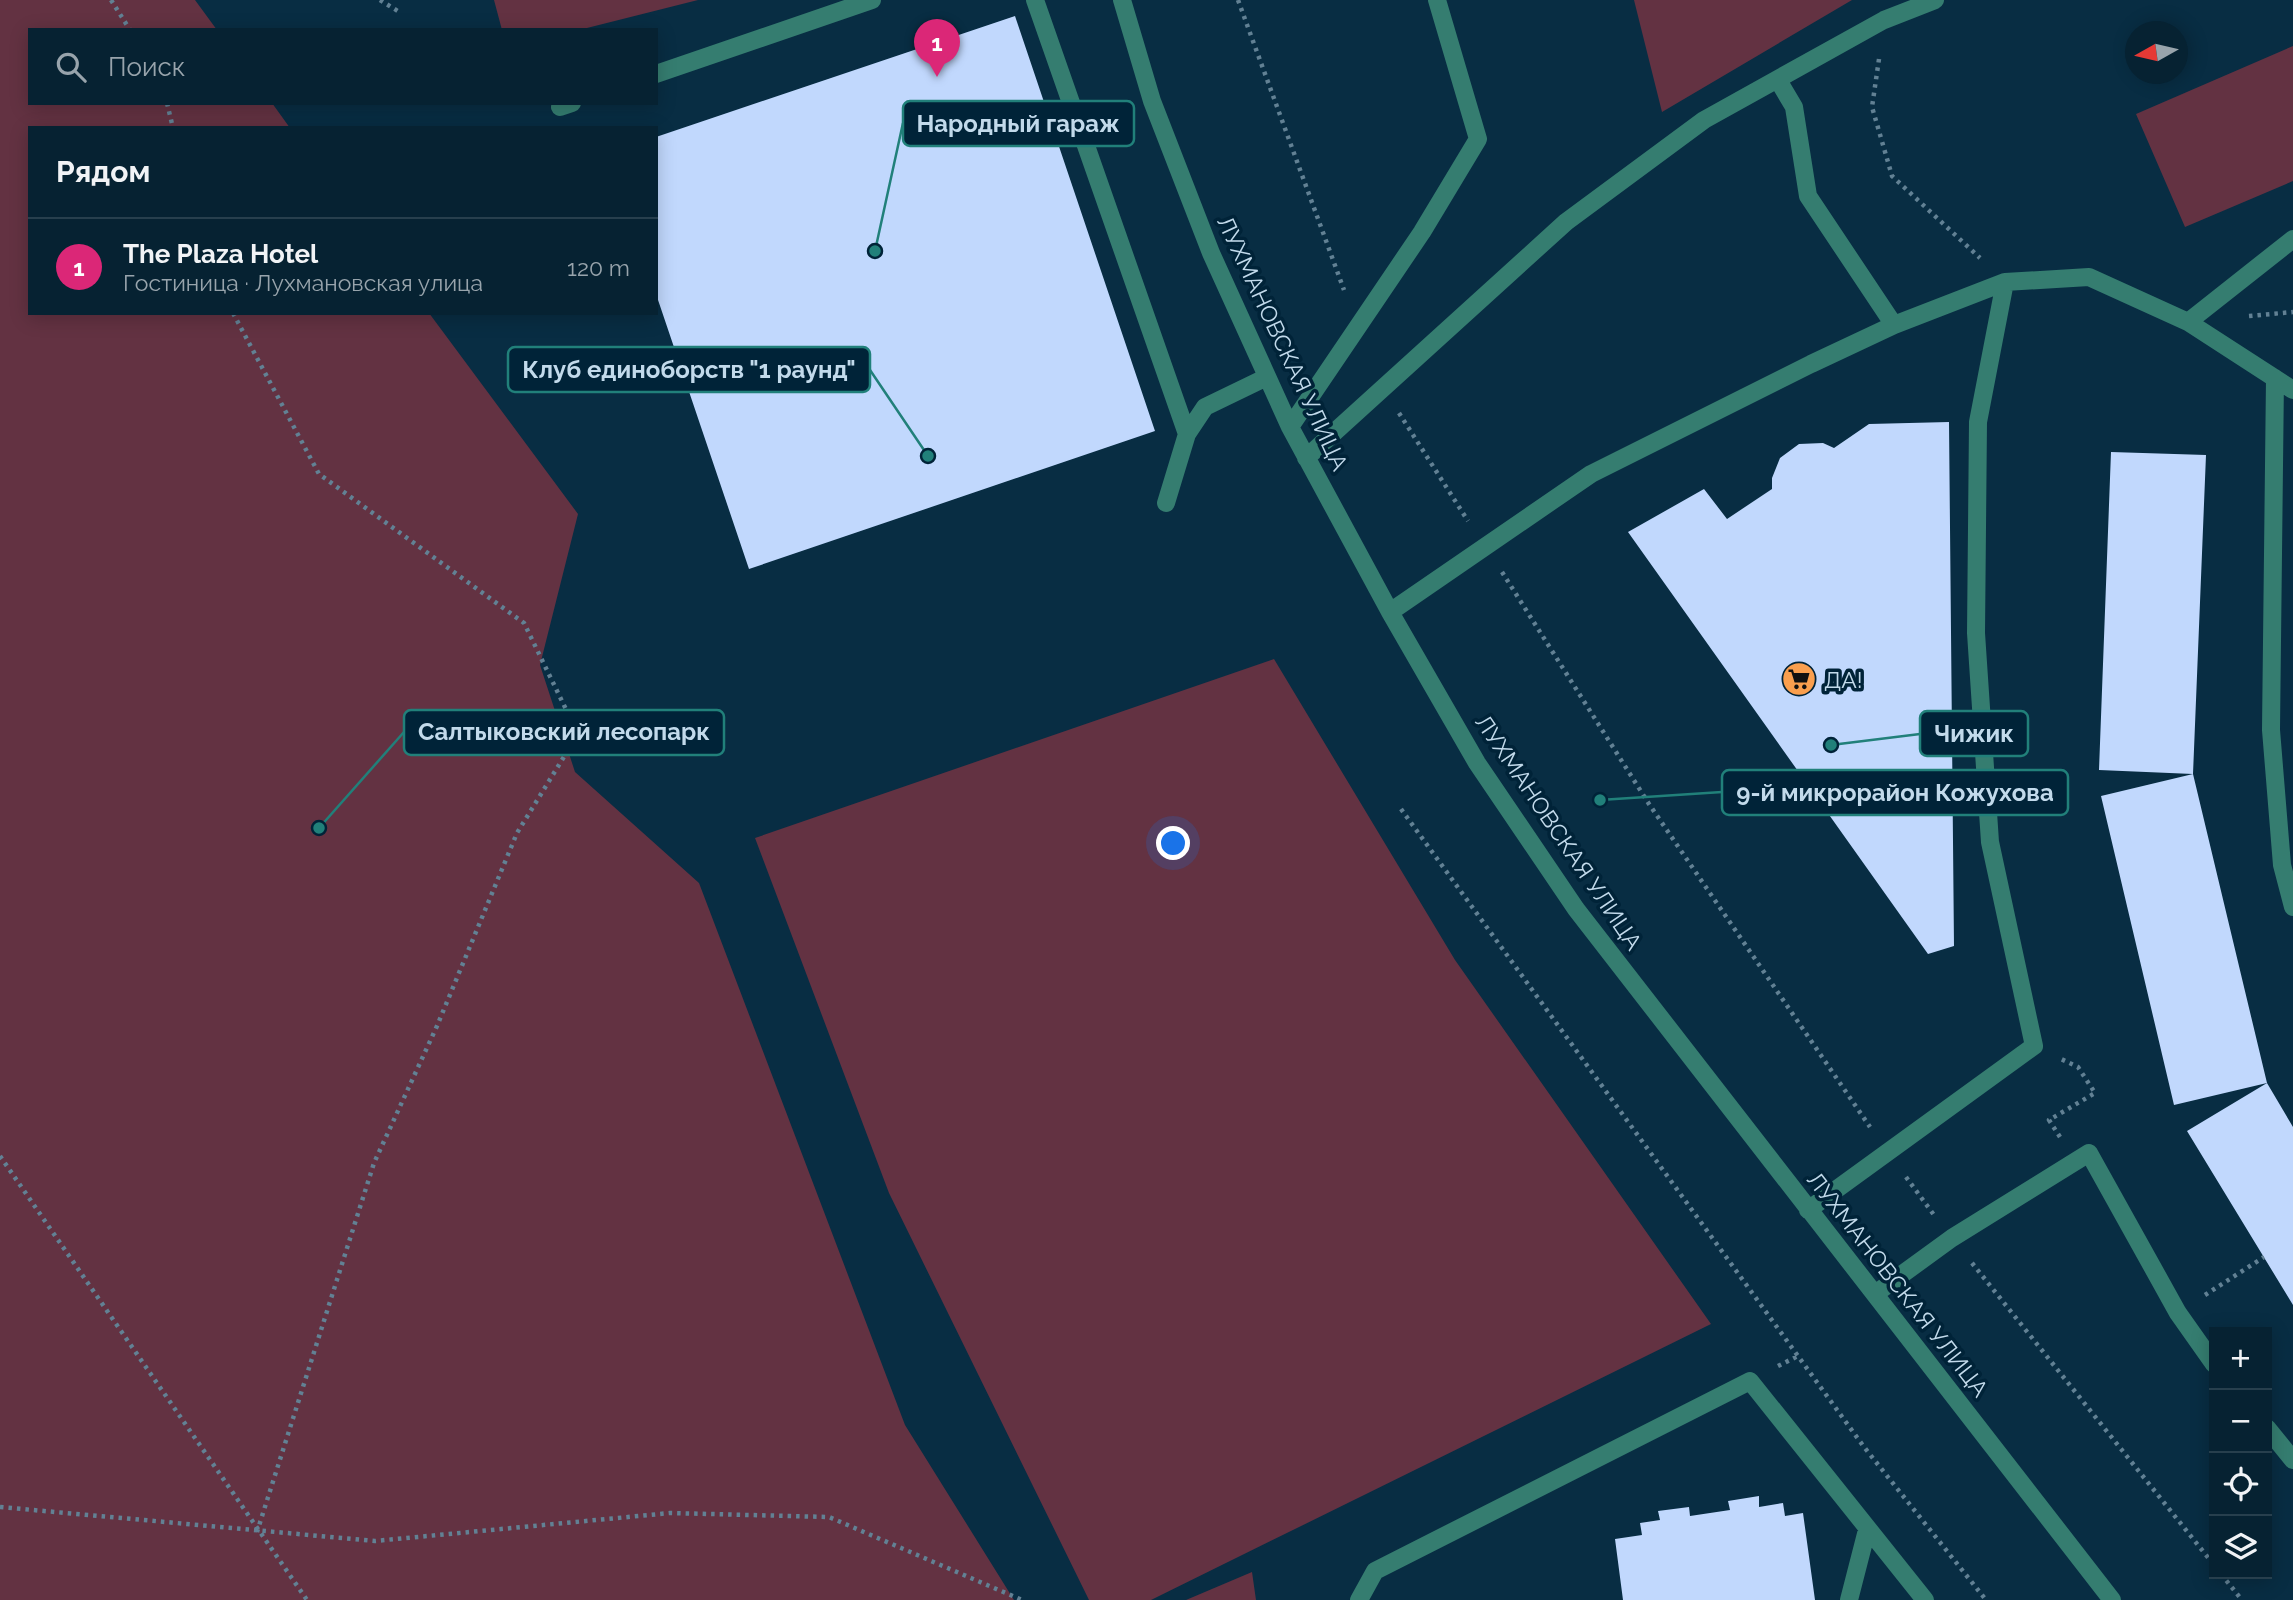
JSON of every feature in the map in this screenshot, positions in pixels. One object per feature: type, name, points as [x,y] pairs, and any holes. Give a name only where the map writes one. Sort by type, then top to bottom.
[{"type":"street","points":[[658,73],[872,0]]},
{"type":"street","points":[[1035,0],[1187,434]]},
{"type":"street","name":"ЛУХМАНОВСКАЯ УЛИЦА","points":[[1122,0],[1152,101],[1211,253],[1290,427],[1390,611],[1477,763],[1576,909],[2112,1600]]},
{"type":"street","points":[[1290,427],[1358,330],[1478,139],[1437,0]]},
{"type":"street","points":[[1306,458],[1383,386],[1477,306],[1566,222],[1704,120],[1884,20],[1935,0]]},
{"type":"street","points":[[1777,80],[1794,107],[1808,196],[1894,326]]},
{"type":"street","points":[[2188,322],[2293,239]]},
{"type":"street","points":[[1390,611],[1591,474],[1894,326],[2005,282],[2089,276],[2188,322],[2293,390]]},
{"type":"street","points":[[1808,1210],[2035,1046],[1990,842],[1976,633],[1978,422],[2005,282]]},
{"type":"street","points":[[1167,503],[1187,434],[1205,407],[1267,377]]},
{"type":"street","points":[[2276,378],[2271,730],[2293,906]]},
{"type":"street","points":[[1875,1294],[1952,1238],[2089,1153],[2178,1313],[2209,1357]]},
{"type":"street","points":[[1359,1600],[1375,1571],[1750,1381],[1867,1531],[1925,1600]]},
{"type":"street","points":[[2272,1434],[2293,1460]]},
{"type":"street","points":[[1849,1600],[1867,1531]]},
{"type":"path","points":[[111,0],[129,28]]},
{"type":"path","points":[[380,0],[401,13]]},
{"type":"path","points":[[1238,0],[1358,330]]},
{"type":"path","points":[[1884,20],[1872,107],[1892,176],[2005,282]]},
{"type":"path","points":[[167,105],[173,126]]},
{"type":"path","points":[[234,315],[318,474],[524,623],[578,734],[517,833],[437,1026],[374,1163],[257,1532]]},
{"type":"path","points":[[1383,386],[1443,485],[1650,804],[1887,1152],[1952,1238],[2209,1560]]},
{"type":"path","points":[[1401,809],[1864,1447],[1986,1600]]},
{"type":"path","points":[[2035,1046],[2078,1067],[2095,1093],[2049,1120]]},
{"type":"path","points":[[0,1156],[257,1532],[307,1600]]},
{"type":"path","points":[[2178,1313],[2264,1257]]},
{"type":"path","points":[[0,1507],[375,1541],[670,1513],[829,1517],[1022,1600]]},
{"type":"path","points":[[2225,1579],[2242,1600]]},
{"type":"shaded area","points":[[0,0],[195,0],[216,28],[28,28],[28,105],[273,105],[289,126],[28,126],[28,315],[430,315],[578,514],[540,665],[575,772],[699,883],[905,1425],[1014,1600],[0,1600]]},
{"type":"shaded area","points":[[494,0],[698,0],[587,28],[501,28]]},
{"type":"shaded area","points":[[1634,0],[1852,0],[1662,112]]},
{"type":"shaded area","points":[[2293,46],[2293,181],[2185,227],[2136,114]]},
{"type":"shaded area","points":[[1274,659],[1455,960],[1711,1324],[1151,1600],[1089,1600],[889,1193],[755,838]]},
{"type":"shaded area","points":[[1252,1572],[1256,1600],[1186,1600]]},
{"type":"building","points":[[1015,16],[1155,431],[749,569],[658,300],[658,136]]},
{"type":"building","points":[[1949,422],[1954,946],[1928,954],[1628,532],[1704,489],[1727,519],[1772,489],[1772,478],[1780,458],[1799,444],[1823,443],[1834,448],[1869,424]]},
{"type":"building","points":[[2111,452],[2206,455],[2193,774],[2099,770]]},
{"type":"building","points":[[2193,774],[2267,1083],[2174,1105],[2101,796]]},
{"type":"building","points":[[2267,1083],[2293,1127],[2293,1305],[2187,1131]]},
{"type":"building","points":[[1759,1496],[1759,1507],[1783,1503],[1785,1516],[1803,1513],[1815,1600],[1623,1600],[1615,1539],[1642,1535],[1640,1523],[1660,1520],[1658,1511],[1689,1507],[1690,1516],[1730,1510],[1728,1501]]},
{"type":"place","name":"The Plaza Hotel","points":[[937,77]]},
{"type":"place","name":"Народный гараж","points":[[875,251]]},
{"type":"place","name":"Клуб единоборств \"1 раунд\"","points":[[928,456]]},
{"type":"place","name":"ДА!","points":[[1799,679]]},
{"type":"place","name":"Чижик","points":[[1831,745]]},
{"type":"place","name":"9-й микрорайон Кожухова","points":[[1600,800]]},
{"type":"place","name":"Салтыковский лесопарк","points":[[319,828]]}]
